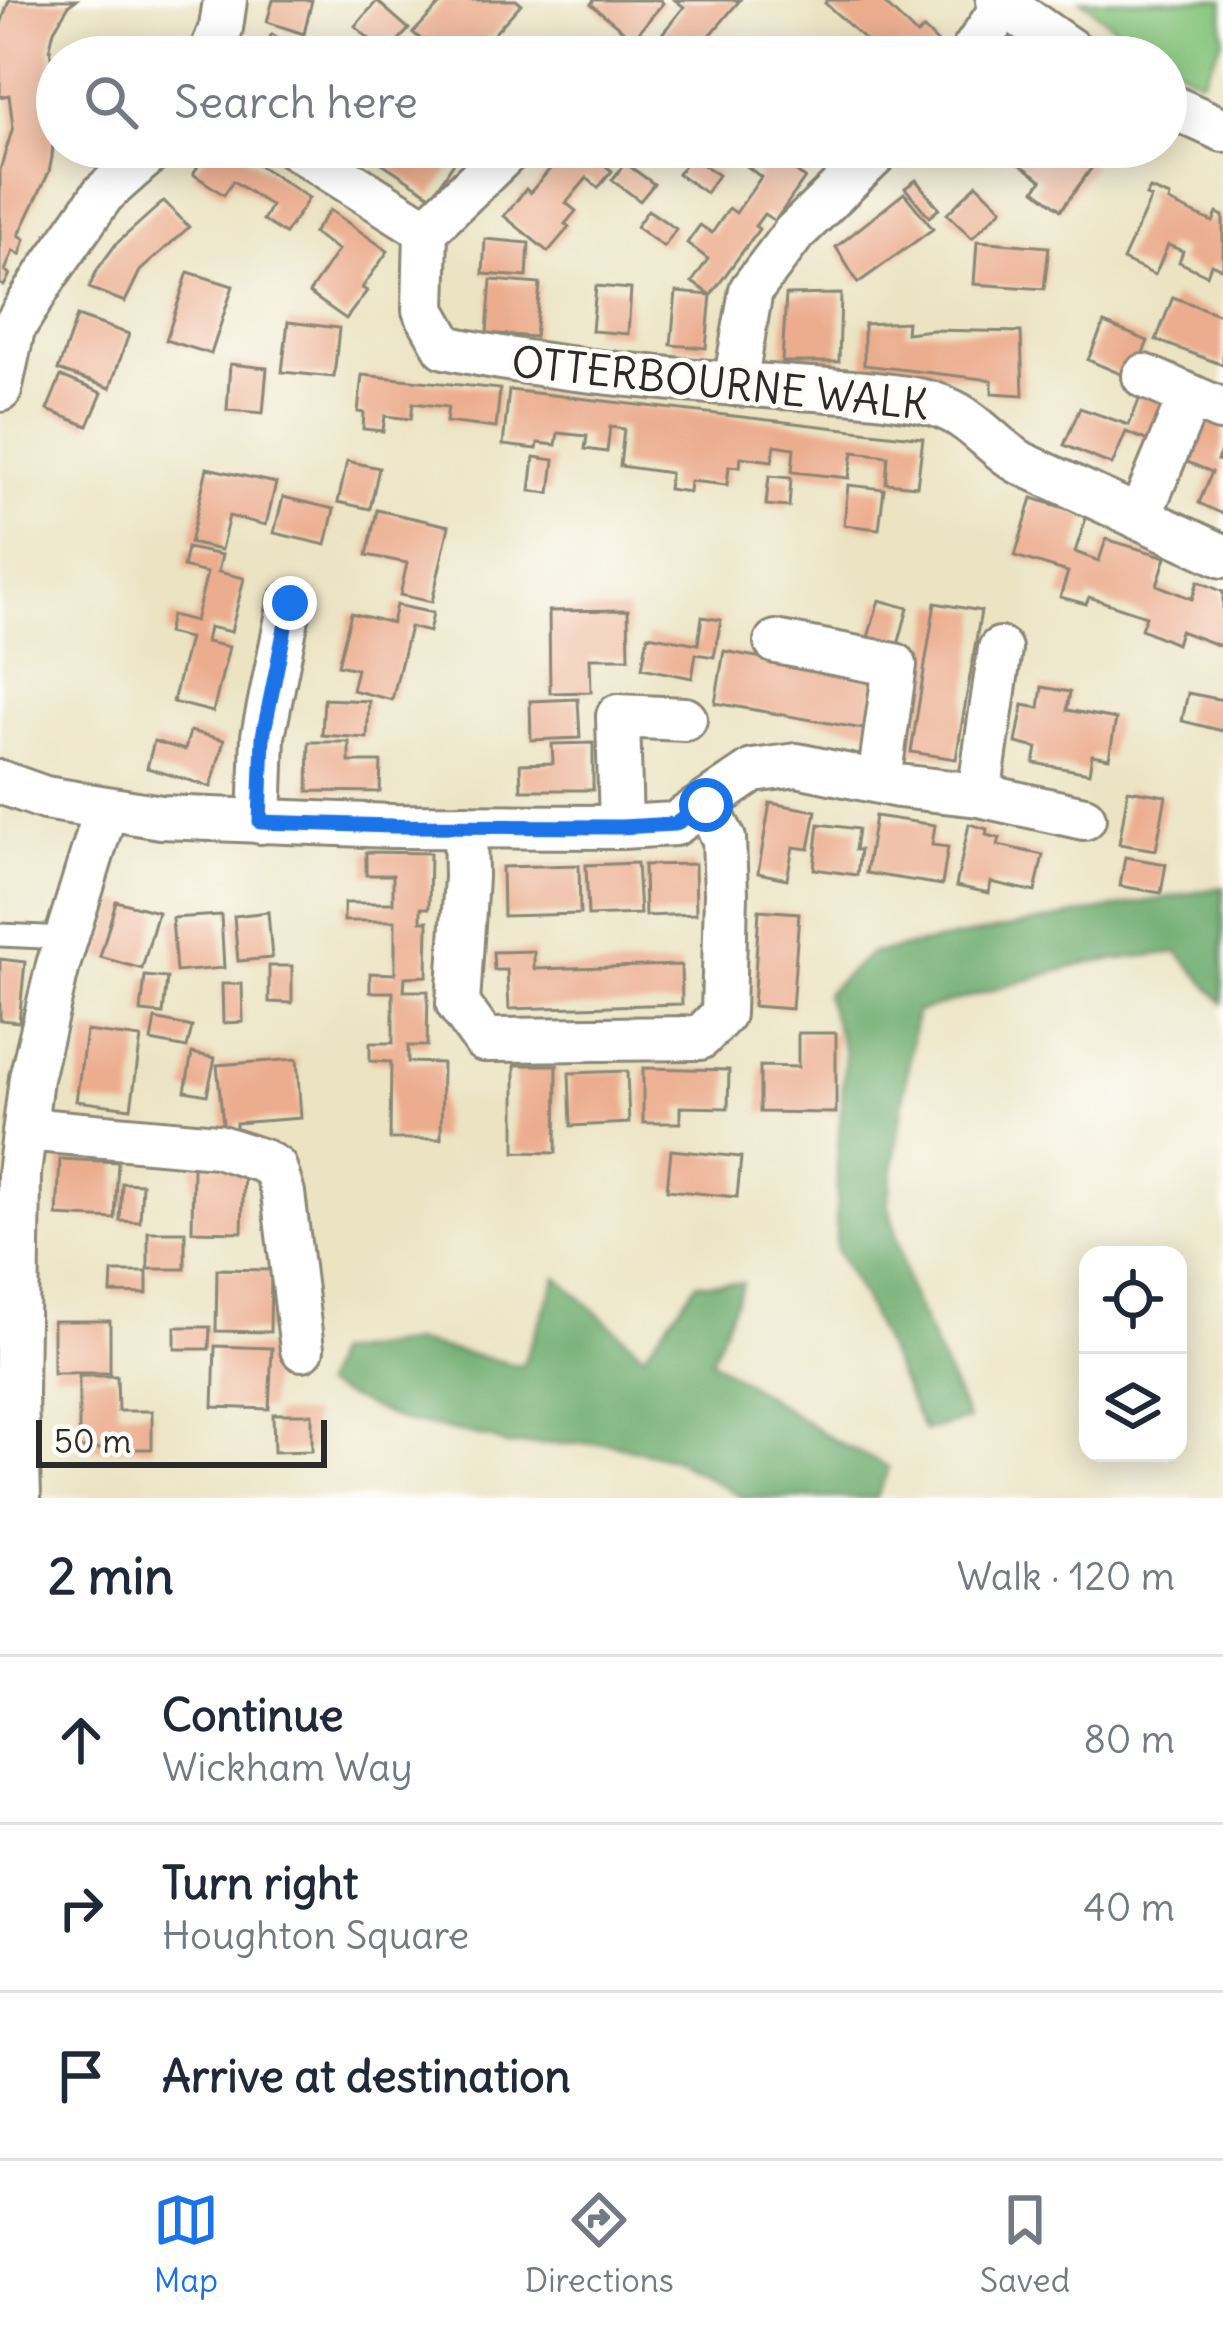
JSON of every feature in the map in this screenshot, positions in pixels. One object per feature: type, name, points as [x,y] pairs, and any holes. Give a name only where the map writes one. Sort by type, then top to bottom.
[{"type":"street","points":[[218,36],[225,0]]},
{"type":"street","points":[[981,36],[1001,3],[1049,36]]},
{"type":"street","points":[[1187,111],[1221,123]]},
{"type":"street","points":[[0,390],[7,327],[103,194],[132,168]]},
{"type":"street","points":[[327,168],[426,230],[490,168]]},
{"type":"street","points":[[735,384],[751,290],[794,233],[861,168]]},
{"type":"street","name":"OTTERBOURNE WALK","points":[[426,230],[424,310],[445,347],[507,361],[918,400],[967,421],[1021,463],[1223,556]]},
{"type":"street","points":[[1139,518],[1205,402],[1144,376]]},
{"type":"street","points":[[260,822],[263,736],[290,603]]},
{"type":"street","points":[[776,641],[895,665],[878,782]]},
{"type":"street","points":[[979,795],[1000,649]]},
{"type":"street","points":[[621,827],[618,716],[685,719]]},
{"type":"street","points":[[0,782],[45,798],[161,817],[621,827],[675,824],[753,771],[797,765],[1084,818]]},
{"type":"street","points":[[465,826],[458,1004],[484,1040],[700,1038],[723,1014],[724,839],[706,805]]},
{"type":"street","points":[[19,1498],[17,1274],[20,1174],[31,1078],[66,938],[106,809]]},
{"type":"street","points":[[25,1129],[217,1146],[275,1168],[283,1193],[302,1348]]},
{"type":"lane","points":[[0,935],[66,938]]},
{"type":"green space","points":[[1081,0],[1223,0],[1223,39],[1199,80],[1187,73],[1187,36],[1126,36]]},
{"type":"green space","points":[[1223,887],[1223,1003],[1178,952],[1087,963],[916,1012],[888,1202],[909,1289],[968,1420],[924,1431],[836,1249],[845,1053],[825,994],[869,954]]},
{"type":"green space","points":[[557,1277],[644,1354],[697,1283],[743,1283],[711,1360],[834,1440],[889,1468],[876,1498],[743,1498],[676,1460],[609,1443],[507,1445],[400,1420],[322,1386],[333,1353],[414,1342],[522,1366]]},
{"type":"building","points":[[9,0],[76,0],[53,36],[36,36],[36,168],[50,168],[19,235],[25,239],[20,255],[13,251],[5,271],[10,274],[4,286],[0,284],[0,170],[13,127],[9,95],[0,97],[0,27]]},
{"type":"building","points":[[273,0],[312,0],[304,34],[267,22]]},
{"type":"building","points":[[444,0],[516,0],[521,4],[492,36],[413,33]]},
{"type":"building","points":[[594,0],[663,3],[636,36],[591,4]]},
{"type":"building","points":[[675,0],[740,0],[710,36],[660,36],[684,7]]},
{"type":"building","points":[[881,0],[917,35],[924,29],[931,36],[861,36],[825,3]]},
{"type":"building","points":[[377,1],[409,29],[403,36],[366,36],[355,26]]},
{"type":"building","points":[[197,168],[263,168],[309,198],[285,234],[263,220],[271,206],[233,181],[224,195],[193,174]]},
{"type":"building","points":[[390,168],[450,168],[432,196]]},
{"type":"building","points":[[551,168],[612,171],[598,188],[587,178],[566,203],[576,211],[548,252],[504,216],[526,189],[530,193]]},
{"type":"building","points":[[621,168],[632,168],[654,184],[640,201],[612,180]]},
{"type":"building","points":[[682,168],[708,168],[718,175],[706,193],[678,174]]},
{"type":"building","points":[[749,168],[790,168],[805,178],[775,221],[764,214],[755,226],[759,229],[711,295],[692,282],[708,259],[687,243],[700,225],[712,233],[729,208],[736,213],[761,177]]},
{"type":"building","points":[[1025,168],[1092,168],[1061,210],[1035,190],[1042,180]]},
{"type":"building","points":[[916,180],[939,209],[929,217],[905,188]]},
{"type":"building","points":[[977,184],[1002,209],[972,238],[947,214]]},
{"type":"building","points":[[1150,189],[1213,222],[1217,213],[1223,216],[1223,269],[1211,264],[1207,275],[1179,262],[1183,251],[1168,245],[1155,275],[1123,260],[1151,198],[1146,196]]},
{"type":"building","points":[[904,193],[933,229],[858,283],[836,247]]},
{"type":"building","points":[[164,201],[189,227],[140,271],[125,302],[89,288],[116,244]]},
{"type":"building","points":[[330,210],[388,251],[346,319],[309,293],[338,250],[313,233]]},
{"type":"building","points":[[648,210],[676,229],[664,247],[636,227]]},
{"type":"building","points":[[485,239],[529,243],[527,277],[483,274]]},
{"type":"building","points":[[977,241],[1049,247],[1044,289],[974,284]]},
{"type":"building","points":[[188,272],[233,286],[211,354],[166,340]]},
{"type":"building","points":[[491,280],[540,284],[535,337],[487,333]]},
{"type":"building","points":[[596,286],[631,289],[628,334],[592,331]]},
{"type":"building","points":[[676,292],[711,295],[706,348],[671,345]]},
{"type":"building","points":[[841,294],[839,362],[782,362],[786,295]]},
{"type":"building","points":[[1173,297],[1223,316],[1223,365],[1156,340]]},
{"type":"building","points":[[77,316],[129,334],[110,388],[58,370]]},
{"type":"building","points":[[288,322],[339,328],[334,377],[282,372]]},
{"type":"building","points":[[907,322],[906,333],[1021,332],[1023,395],[992,393],[992,380],[864,365],[864,324]]},
{"type":"building","points":[[1104,323],[1148,341],[1132,379],[1088,360]]},
{"type":"building","points":[[230,364],[267,368],[263,413],[227,410]]},
{"type":"building","points":[[362,375],[500,389],[496,428],[446,422],[448,407],[413,403],[411,419],[385,416],[383,431],[363,429],[364,413],[358,412]]},
{"type":"building","points":[[61,376],[102,393],[88,426],[47,410]]},
{"type":"building","points":[[509,390],[923,438],[917,486],[886,483],[888,456],[853,452],[849,478],[792,472],[794,448],[775,445],[772,461],[741,457],[740,467],[729,466],[727,485],[690,481],[689,492],[668,489],[670,473],[620,466],[624,429],[610,427],[607,452],[585,449],[587,436],[558,433],[556,445],[538,443],[537,449],[503,445]]},
{"type":"building","points":[[1143,390],[1175,404],[1156,444],[1126,432],[1112,465],[1064,445],[1080,408],[1129,425]]},
{"type":"building","points":[[1199,415],[1223,425],[1217,460],[1223,462],[1223,514],[1199,503],[1212,472],[1180,459]]},
{"type":"building","points":[[534,457],[554,460],[550,493],[530,491]]},
{"type":"building","points":[[347,461],[379,468],[370,509],[338,502]]},
{"type":"building","points":[[207,468],[276,483],[266,525],[229,516],[221,550],[190,543]]},
{"type":"building","points":[[769,476],[791,478],[789,507],[766,505]]},
{"type":"building","points":[[848,485],[884,489],[879,529],[844,525]]},
{"type":"building","points":[[283,497],[334,509],[326,545],[274,533]]},
{"type":"building","points":[[1032,498],[1087,515],[1075,552],[1099,561],[1106,539],[1166,557],[1157,585],[1192,599],[1198,581],[1223,592],[1223,647],[1180,631],[1176,644],[1141,629],[1146,616],[1089,597],[1086,604],[1060,597],[1068,572],[1015,556]]},
{"type":"building","points":[[377,510],[449,526],[432,602],[400,595],[407,563],[367,555]]},
{"type":"building","points":[[187,548],[222,555],[218,572],[244,578],[231,632],[209,627],[206,642],[229,647],[213,712],[173,702],[189,638],[167,633],[171,615],[195,621],[207,573],[183,567]]},
{"type":"building","points":[[879,600],[908,608],[897,649],[867,641]]},
{"type":"building","points":[[935,603],[981,611],[956,759],[911,752]]},
{"type":"building","points":[[396,605],[433,613],[429,632],[410,627],[392,700],[352,690],[357,669],[338,665],[351,613],[392,623]]},
{"type":"building","points":[[628,610],[629,658],[590,658],[591,692],[550,693],[549,611]]},
{"type":"building","points":[[702,617],[721,620],[714,657],[696,654],[692,678],[642,668],[648,635],[698,644]]},
{"type":"building","points":[[724,651],[876,679],[869,730],[715,703]]},
{"type":"building","points":[[1042,687],[1070,692],[1067,710],[1116,719],[1109,758],[1092,755],[1089,773],[1034,763],[1037,748],[1016,743],[1023,705],[1039,708]]},
{"type":"building","points":[[1188,693],[1223,700],[1223,731],[1182,721]]},
{"type":"building","points":[[324,699],[369,701],[367,738],[322,735]]},
{"type":"building","points":[[578,699],[580,738],[531,740],[530,701]]},
{"type":"building","points":[[190,731],[224,740],[211,787],[147,768],[154,741],[185,750]]},
{"type":"building","points":[[309,742],[349,742],[349,762],[381,762],[380,792],[308,791]]},
{"type":"building","points":[[593,743],[593,790],[521,790],[520,764],[553,763],[552,744]]},
{"type":"building","points":[[1128,790],[1166,796],[1156,850],[1119,844]]},
{"type":"building","points":[[770,803],[816,811],[809,849],[793,847],[787,879],[758,873]]},
{"type":"building","points":[[875,816],[935,825],[932,845],[948,847],[942,885],[866,873]]},
{"type":"building","points":[[819,824],[858,829],[857,875],[814,869]]},
{"type":"building","points":[[969,824],[1000,838],[998,845],[1043,855],[1035,892],[991,882],[989,893],[956,886]]},
{"type":"building","points":[[366,852],[430,853],[429,908],[421,908],[421,921],[428,921],[427,976],[405,977],[404,991],[428,991],[427,1046],[408,1046],[408,1062],[442,1063],[441,1139],[390,1139],[391,1062],[370,1061],[370,1043],[393,1043],[393,992],[370,992],[370,973],[395,974],[395,921],[344,921],[344,903],[393,903],[393,875],[366,875]]},
{"type":"building","points":[[1125,857],[1166,864],[1161,893],[1120,886]]},
{"type":"building","points":[[637,863],[640,914],[588,916],[586,865]]},
{"type":"building","points":[[695,864],[696,914],[645,916],[644,865]]},
{"type":"building","points":[[579,865],[580,914],[503,916],[502,867]]},
{"type":"building","points":[[116,901],[158,912],[142,969],[100,957]]},
{"type":"building","points":[[759,910],[799,913],[792,1009],[753,1006]]},
{"type":"building","points":[[268,912],[272,958],[238,961],[234,916]]},
{"type":"building","points":[[221,915],[224,968],[176,972],[172,918]]},
{"type":"building","points":[[534,951],[534,969],[681,965],[682,1004],[509,1009],[507,970],[494,970],[493,952]]},
{"type":"building","points":[[0,959],[25,962],[19,1022],[0,1020]]},
{"type":"building","points":[[269,966],[292,966],[292,1003],[269,1002]]},
{"type":"building","points":[[145,976],[167,978],[163,1014],[141,1012]]},
{"type":"building","points":[[222,984],[242,984],[243,1022],[223,1023]]},
{"type":"building","points":[[155,1019],[192,1027],[187,1048],[151,1041]]},
{"type":"building","points":[[86,1031],[141,1038],[131,1108],[76,1101]]},
{"type":"building","points":[[798,1033],[836,1033],[836,1113],[760,1112],[760,1066],[798,1067]]},
{"type":"building","points":[[192,1053],[215,1058],[207,1095],[185,1091]]},
{"type":"building","points":[[297,1059],[301,1118],[236,1123],[236,1134],[224,1134],[217,1065]]},
{"type":"building","points":[[515,1065],[557,1065],[556,1153],[515,1152]]},
{"type":"building","points":[[643,1068],[729,1070],[728,1108],[680,1107],[680,1123],[643,1123]]},
{"type":"building","points":[[627,1071],[629,1123],[571,1126],[569,1073]]},
{"type":"building","points":[[671,1150],[741,1157],[737,1197],[667,1190]]},
{"type":"building","points":[[60,1159],[118,1162],[115,1219],[57,1216]]},
{"type":"building","points":[[193,1165],[244,1167],[242,1232],[192,1231]]},
{"type":"building","points":[[122,1183],[142,1184],[140,1222],[120,1221]]},
{"type":"building","points":[[148,1232],[185,1232],[185,1269],[148,1269]]},
{"type":"building","points":[[217,1269],[271,1270],[270,1332],[216,1331]]},
{"type":"building","points":[[112,1272],[147,1272],[147,1294],[111,1293]]},
{"type":"building","points":[[53,1321],[110,1321],[110,1373],[53,1373]]},
{"type":"building","points":[[175,1327],[210,1327],[209,1349],[175,1349]]},
{"type":"building","points":[[215,1346],[272,1348],[269,1409],[213,1407]]},
{"type":"building","points":[[79,1376],[117,1376],[118,1411],[152,1411],[152,1449],[79,1449]]},
{"type":"building","points":[[273,1414],[312,1414],[312,1451],[274,1452]]},
{"type":"route","points":[[290,603],[263,736],[260,822],[621,827],[675,824],[706,805]]}]
